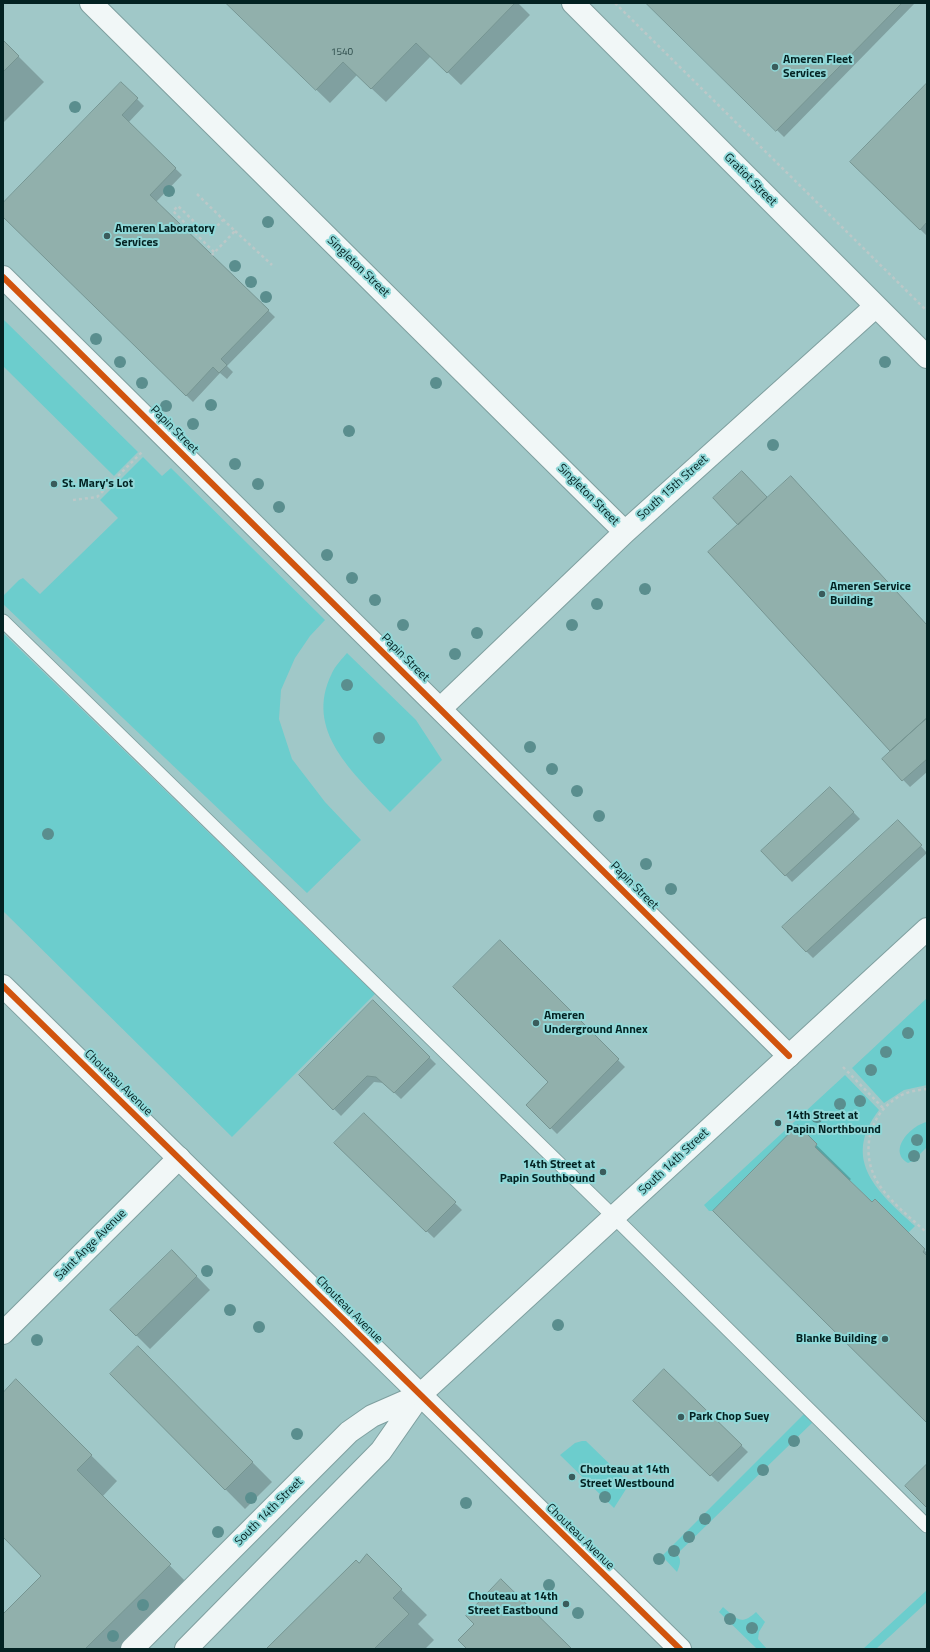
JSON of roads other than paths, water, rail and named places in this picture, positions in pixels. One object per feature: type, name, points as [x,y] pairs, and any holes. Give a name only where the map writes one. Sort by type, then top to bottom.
[{"type":"street","name":"Singleton Street","points":[[91,3],[625,532]]},
{"type":"street","name":"Gratiot Street","points":[[573,3],[927,357]]},
{"type":"street","name":"Papin Street","points":[[3,277],[789,1056]]},
{"type":"street","name":"South 15th Street","points":[[440,709],[625,532],[876,306]]},
{"type":"street","name":"South 14th Street","points":[[186,1649],[381,1451],[420,1395],[927,929]]},
{"type":"street","name":"Chouteau Avenue","points":[[3,986],[680,1649]]},
{"type":"street","name":"Saint Ange Avenue","points":[[3,1333],[179,1158]]},
{"type":"street","name":"South 14th Street","points":[[132,1649],[349,1432],[372,1416],[420,1395]]},
{"type":"lane","points":[[3,621],[927,1526]]},
{"type":"place","name":"Ameren Fleet Services","points":[[775,67]]},
{"type":"place","name":"Ameren Laboratory Services","points":[[107,236]]},
{"type":"place","name":"St. Mary's Lot","points":[[54,484]]},
{"type":"place","name":"Ameren Service Building","points":[[822,594]]},
{"type":"place","name":"Ameren Underground Annex","points":[[536,1023]]},
{"type":"place","name":"14th Street at Papin Northbound","points":[[778,1123]]},
{"type":"place","name":"14th Street at Papin Southbound","points":[[603,1172]]},
{"type":"place","name":"Blanke Building","points":[[885,1339]]},
{"type":"place","name":"Park Chop Suey","points":[[681,1417]]},
{"type":"place","name":"Chouteau at 14th Street Westbound","points":[[572,1477]]},
{"type":"place","name":"Chouteau at 14th Street Eastbound","points":[[566,1604]]}]
